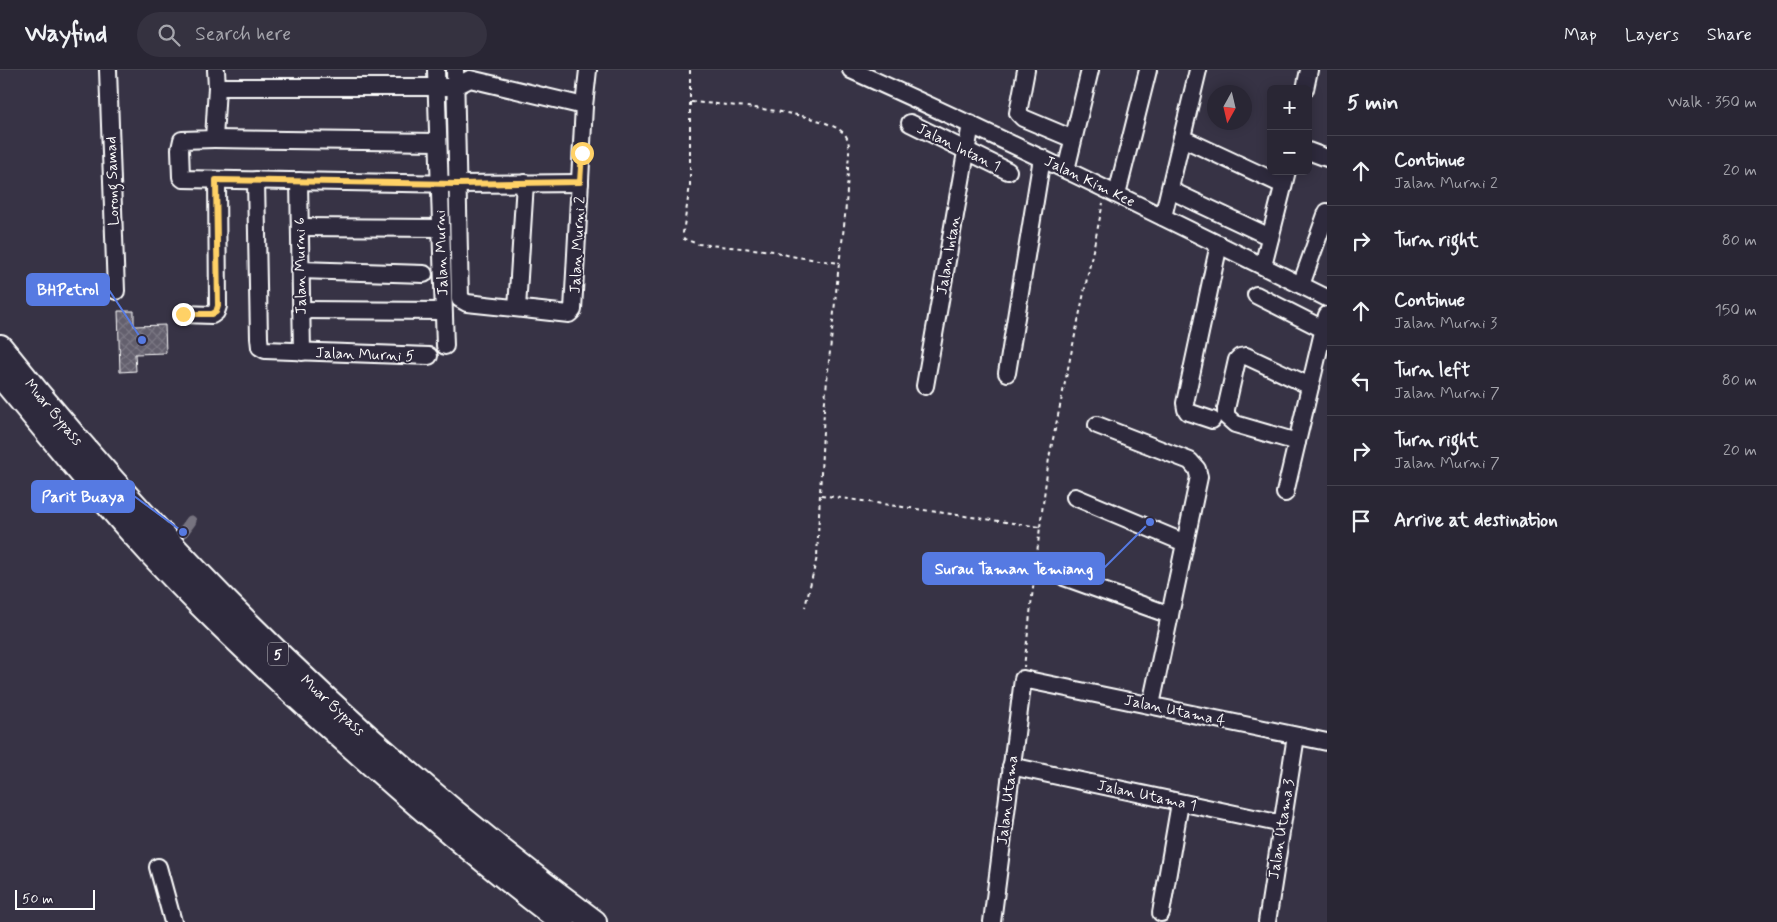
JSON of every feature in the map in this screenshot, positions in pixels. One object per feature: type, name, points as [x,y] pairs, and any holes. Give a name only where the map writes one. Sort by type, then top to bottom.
[{"type":"highway","name":"Muar Bypass","points":[[0,347],[77,441],[129,499],[203,579],[273,650],[437,798],[556,894],[594,922]]},
{"type":"highway","name":"Muar Bypass","points":[[0,375],[132,532],[251,654],[394,785],[563,922]]},
{"type":"street","name":"Lorong Samad","points":[[108,70],[116,291]]},
{"type":"street","points":[[214,139],[217,88],[216,70]]},
{"type":"street","name":"Jalan Murni","points":[[436,70],[438,184],[445,346]]},
{"type":"street","name":"Jalan Murni","points":[[454,70],[460,300]]},
{"type":"street","name":"Jalan Murni 2","points":[[460,300],[467,303],[569,314],[572,312],[584,106],[588,70]]},
{"type":"street","name":"Jalan Kim Kee","points":[[851,70],[1112,191],[1327,298]]},
{"type":"street","points":[[1026,70],[1018,113],[1023,118],[1073,139]]},
{"type":"street","points":[[1066,170],[1090,70]]},
{"type":"street","points":[[1112,191],[1148,70]]},
{"type":"street","points":[[1163,217],[1198,70]]},
{"type":"street","points":[[1306,85],[1309,70]]},
{"type":"street","points":[[217,88],[454,87],[470,79],[584,106]]},
{"type":"street","name":"Jalan Intan 1","points":[[910,123],[1008,171]]},
{"type":"street","name":"Jalan Intan","points":[[926,386],[971,124]]},
{"type":"street","points":[[1182,138],[1285,178],[1263,266]]},
{"type":"street","points":[[438,142],[182,140],[180,149],[181,177],[186,180],[438,184],[580,182]]},
{"type":"street","points":[[1312,152],[1327,158]]},
{"type":"street","points":[[1007,373],[1042,158]]},
{"type":"street","points":[[183,314],[212,314],[216,312],[218,306],[216,180]]},
{"type":"street","name":"Jalan Murni 5","points":[[256,180],[260,347],[265,350],[302,352],[429,356]]},
{"type":"street","name":"Jalan Murni 6","points":[[299,181],[302,352]]},
{"type":"street","points":[[517,308],[525,182]]},
{"type":"street","points":[[1170,190],[1270,237]]},
{"type":"street","points":[[1301,285],[1327,212]]},
{"type":"street","points":[[300,226],[441,228]]},
{"type":"street","points":[[1212,420],[1188,412],[1185,403],[1219,244]]},
{"type":"street","points":[[300,270],[424,274]]},
{"type":"street","points":[[1256,295],[1326,321],[1285,493]]},
{"type":"street","points":[[301,310],[443,311]]},
{"type":"street","points":[[1297,442],[1235,424],[1226,416],[1237,360],[1240,356],[1246,356],[1310,386]]},
{"type":"street","points":[[1097,425],[1190,461],[1197,468],[1199,477],[1151,705]]},
{"type":"street","points":[[1075,497],[1185,543]]},
{"type":"street","points":[[1064,577],[1170,615]]},
{"type":"street","name":"Jalan Utama 4","points":[[1023,679],[1327,742]]},
{"type":"street","name":"Jalan Utama","points":[[992,922],[1023,679]]},
{"type":"street","name":"Jalan Utama 3","points":[[1267,922],[1296,736]]},
{"type":"street","name":"Jalan Utama 1","points":[[1011,766],[1282,824]]},
{"type":"street","points":[[1161,913],[1180,803]]},
{"type":"street","points":[[158,867],[173,922]]},
{"type":"path","points":[[690,70],[690,185],[683,233],[684,239],[698,244],[774,251],[790,256],[839,263]]},
{"type":"path","points":[[691,102],[728,105],[794,115],[824,122],[845,135],[848,140],[846,217],[839,263],[824,410],[817,557],[805,607]]},
{"type":"path","points":[[1023,679],[1040,527],[1050,458],[1112,191]]},
{"type":"path","points":[[820,495],[1040,527]]},
{"type":"building","points":[[118,311],[134,311],[134,326],[165,325],[166,353],[135,354],[136,371],[120,372]]},
{"type":"waterway","points":[[183,532],[191,521]]},
{"type":"place","name":"BHPetrol","points":[[142,340]]},
{"type":"place","name":"Surau Taman Temiang","points":[[1150,522]]},
{"type":"place","name":"Parit Buaya","points":[[183,532]]},
{"type":"route","points":[[183,314],[212,314],[216,312],[218,306],[216,180],[457,184],[580,182],[582,153]]}]
